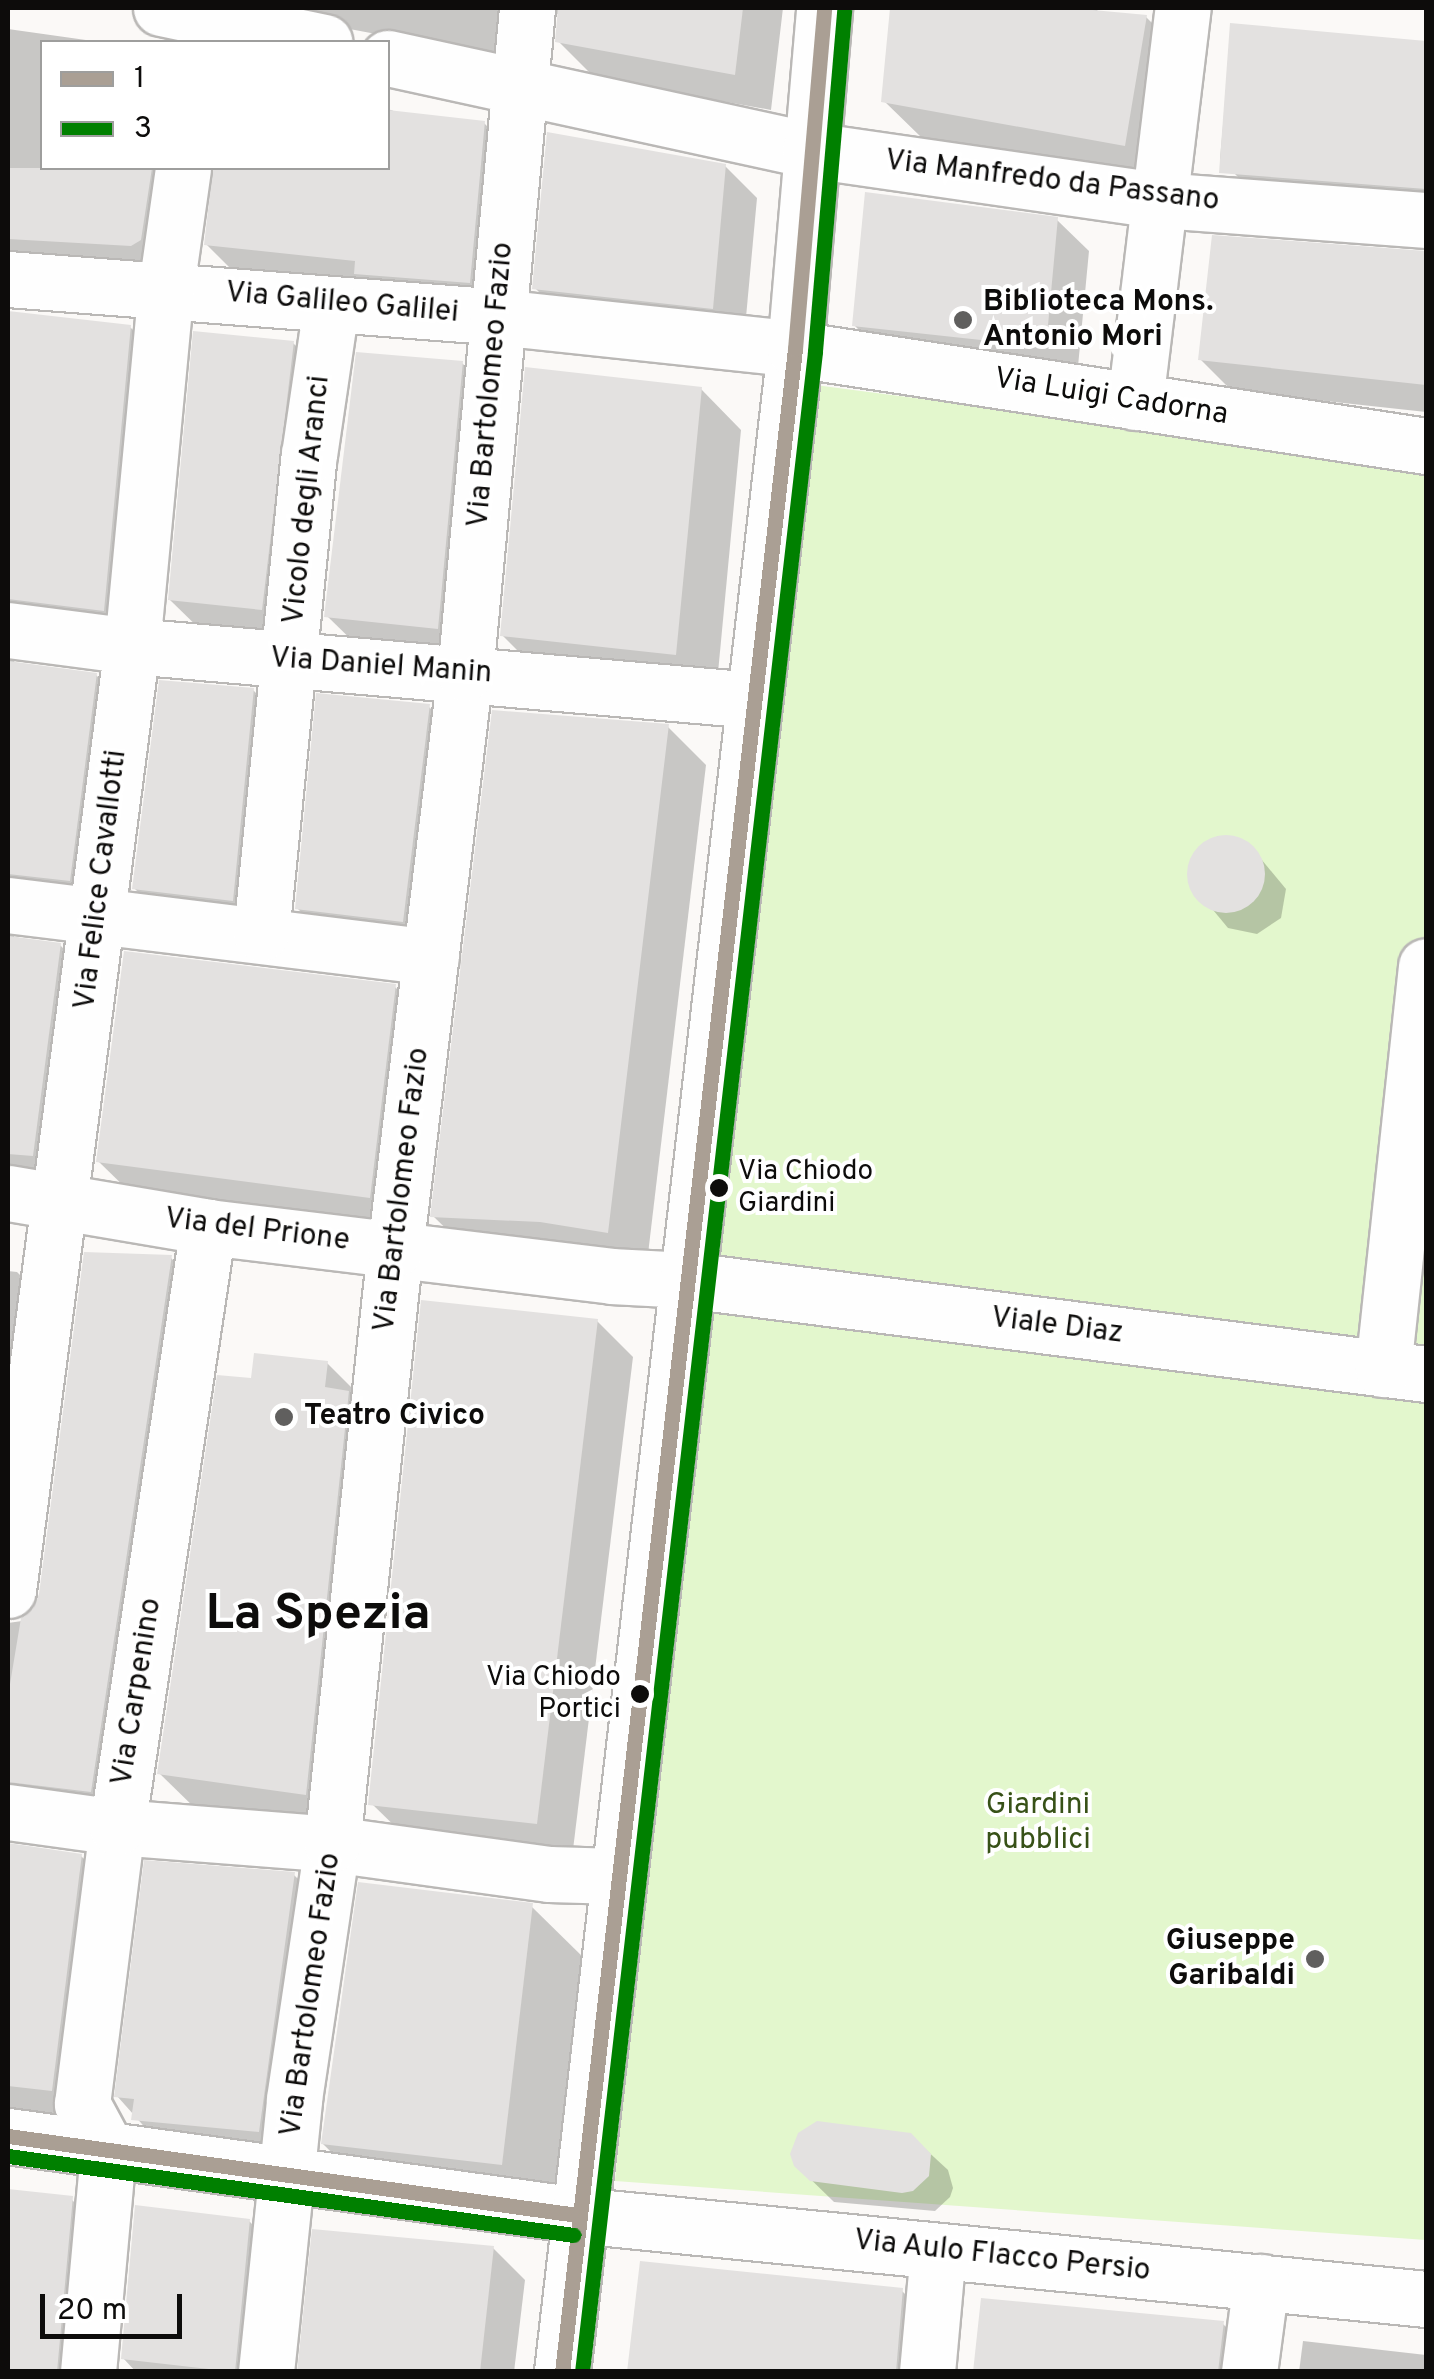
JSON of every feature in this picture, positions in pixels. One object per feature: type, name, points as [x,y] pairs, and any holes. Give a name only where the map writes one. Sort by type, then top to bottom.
[{"type":"street","name":"Via Bartolomeo Fazio","points":[[266,2372],[294,2099],[332,1844],[395,1249],[465,673],[527,8]]},
{"type":"street","points":[[562,2372],[795,349],[824,8]]},
{"type":"street","points":[[1135,402],[1183,8]]},
{"type":"street","points":[[188,21],[311,40]]},
{"type":"street","name":"Via Manfredo da Passano","points":[[390,58],[810,150],[1159,200],[1426,220]]},
{"type":"street","name":"Via Felice Cavallotti","points":[[8,1590],[62,1202],[132,646],[166,288],[182,170]]},
{"type":"street","name":"Via Galileo Galilei","points":[[8,279],[166,288],[331,306],[498,317],[795,349]]},
{"type":"street","name":"Vicolo degli Aranci","points":[[261,933],[309,454],[331,306]]},
{"type":"street","name":"Via Luigi Cadorna","points":[[795,349],[1426,446]]},
{"type":"street","name":"Via Daniel Manin","points":[[8,630],[132,646],[754,700]]},
{"type":"street","points":[[8,905],[431,956]]},
{"type":"street","points":[[1405,1372],[1426,966]]},
{"type":"street","name":"Via del Prione","points":[[8,1193],[208,1227],[611,1276],[687,1280]]},
{"type":"street","name":"Via Carpenino","points":[[108,2152],[82,2104],[117,1827],[208,1227]]},
{"type":"street","name":"Viale Diaz","points":[[687,1280],[1405,1372]]},
{"type":"street","points":[[8,1812],[117,1827],[332,1844],[549,1874],[618,1876]]},
{"type":"street","name":"Via Aulo Flacco Persio","points":[[8,2136],[577,2216],[1426,2299]]},
{"type":"street","points":[[88,2372],[108,2152]]},
{"type":"street","points":[[927,2372],[938,2251]]},
{"type":"street","points":[[1249,2372],[1261,2282]]},
{"type":"green space","name":"Giardini pubblici","points":[[815,385],[1426,465],[1426,2240],[615,2181],[644,1847]]},
{"type":"building","points":[[558,8],[743,8],[735,75],[555,42]]},
{"type":"building","points":[[890,8],[1071,8],[1147,15],[1125,146],[881,102]]},
{"type":"building","points":[[1230,23],[1426,41],[1426,189],[1219,173]]},
{"type":"building","points":[[390,110],[485,121],[470,283],[354,274],[355,261],[204,245],[213,170],[390,170]]},
{"type":"building","points":[[547,132],[726,164],[713,309],[532,289]]},
{"type":"building","points":[[8,168],[152,170],[141,240],[131,246],[8,239]]},
{"type":"building","points":[[865,192],[1058,217],[1046,347],[852,326]]},
{"type":"building","points":[[1212,235],[1426,251],[1426,385],[1198,360]]},
{"type":"building","points":[[8,311],[131,325],[104,611],[8,599]]},
{"type":"building","points":[[193,331],[294,341],[262,610],[168,600]]},
{"type":"building","points":[[356,352],[463,361],[438,629],[324,617]]},
{"type":"building","points":[[525,367],[702,387],[676,655],[500,636]]},
{"type":"building","points":[[8,661],[97,673],[70,881],[8,874]]},
{"type":"building","points":[[159,680],[254,688],[233,901],[132,889]]},
{"type":"building","points":[[316,693],[430,704],[403,922],[295,909]]},
{"type":"building","points":[[492,710],[669,724],[608,1233],[540,1222],[430,1217]]},
{"type":"building","points":[[1226,835],[1241,838],[1253,847],[1262,859],[1262,889],[1253,901],[1241,910],[1226,913],[1211,910],[1199,901],[1190,889],[1187,874],[1190,859],[1199,847],[1211,838]]},
{"type":"building","points":[[8,936],[61,943],[33,1156],[8,1154]]},
{"type":"building","points":[[124,951],[396,984],[370,1198],[96,1162]]},
{"type":"building","points":[[84,1252],[172,1255],[91,1792],[8,1782],[8,1696],[21,1618],[33,1608],[39,1594]]},
{"type":"building","points":[[421,1300],[598,1319],[537,1824],[368,1805]]},
{"type":"building","points":[[254,1353],[328,1361],[325,1387],[349,1391],[306,1795],[157,1774],[217,1375],[251,1378]]},
{"type":"building","points":[[8,1843],[82,1854],[52,2091],[8,2086]]},
{"type":"building","points":[[144,1860],[295,1872],[259,2132],[131,2120],[134,2099],[114,2097]]},
{"type":"building","points":[[358,1882],[533,1903],[502,2165],[321,2144]]},
{"type":"building","points":[[817,2121],[911,2133],[931,2154],[929,2176],[913,2191],[902,2193],[810,2181],[794,2166],[790,2154],[798,2133]]},
{"type":"building","points":[[8,2189],[73,2196],[57,2372],[8,2372]]},
{"type":"building","points":[[135,2205],[250,2219],[235,2372],[121,2359]]},
{"type":"building","points":[[312,2229],[494,2246],[480,2372],[297,2372]]},
{"type":"building","points":[[640,2261],[903,2288],[896,2372],[627,2372]]},
{"type":"building","points":[[981,2298],[1224,2321],[1218,2372],[973,2372]]},
{"type":"transit line","name":"1","points":[[562,2372],[795,349],[824,8]]},
{"type":"transit line","name":"3","points":[[582,2372],[815,351],[844,10]]},
{"type":"transit line","name":"1","points":[[8,2136],[577,2215]]},
{"type":"transit line","name":"3","points":[[8,2156],[574,2235]]},
{"type":"place","name":"Biblioteca Mons. Antonio Mori","points":[[963,320]]},
{"type":"place","name":"Via Chiodo Giardini","points":[[719,1188]]},
{"type":"place","name":"Teatro Civico","points":[[284,1417]]},
{"type":"place","name":"Via Chiodo Portici","points":[[640,1694]]},
{"type":"place","name":"Giuseppe Garibaldi","points":[[1315,1959]]},
{"type":"district","name":"La Spezia","points":[[318,1616]]}]
